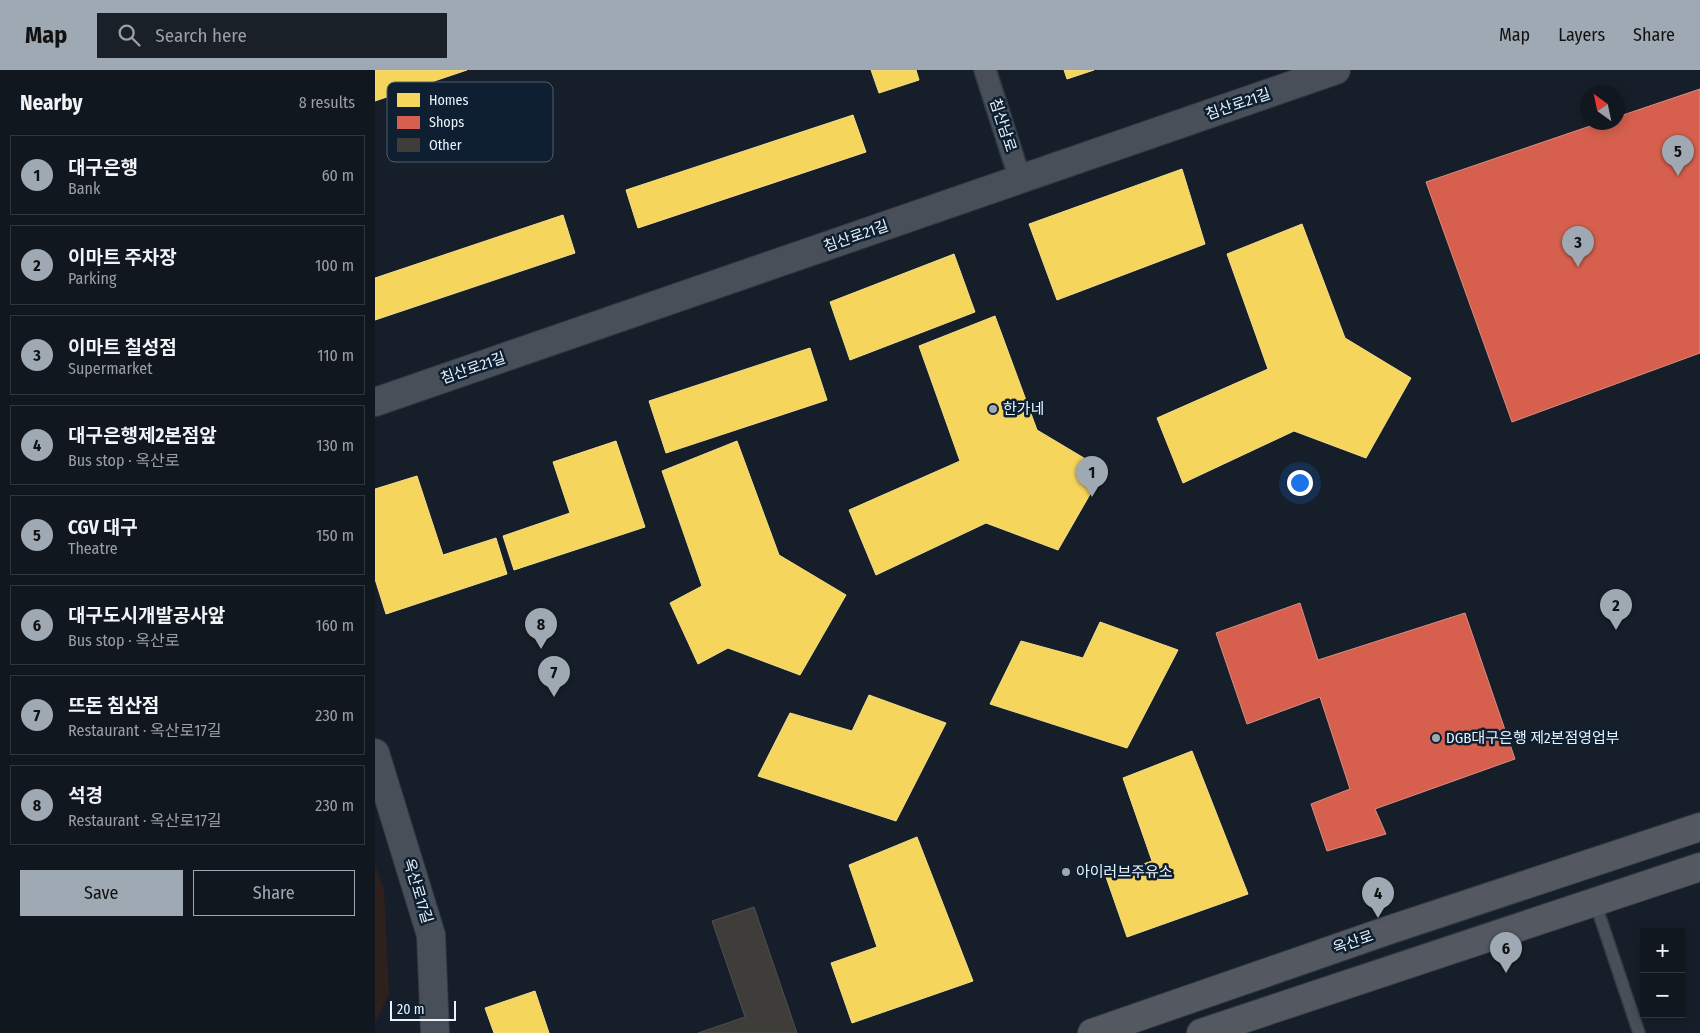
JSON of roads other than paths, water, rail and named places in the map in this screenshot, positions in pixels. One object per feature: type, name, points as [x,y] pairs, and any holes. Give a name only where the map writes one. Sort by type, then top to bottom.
[{"type":"main road","name":"옥산로","points":[[1092,1033],[1389,930],[1700,827]]},
{"type":"main road","points":[[1201,1033],[1700,867]]},
{"type":"street","name":"침산남로","points":[[985,70],[1020,179]]},
{"type":"street","name":"침산로21길","points":[[375,402],[1336,70]]},
{"type":"street","name":"옥산로17길","points":[[375,753],[431,934],[435,1033]]},
{"type":"lane","points":[[1595,902],[1639,1033]]},
{"type":"place","name":"CGV 대구","points":[[1678,176]]},
{"type":"place","name":"이마트 칠성점","points":[[1578,267]]},
{"type":"place","name":"한가네","points":[[993,409]]},
{"type":"place","name":"대구은행","points":[[1092,497]]},
{"type":"place","name":"이마트 주차장","points":[[1616,630]]},
{"type":"place","name":"석경","points":[[541,649]]},
{"type":"place","name":"뜨돈 침산점","points":[[554,697]]},
{"type":"place","name":"DGB대구은행 제2본점영업부","points":[[1436,738]]},
{"type":"place","name":"아이러브주유소","points":[[1066,872]]},
{"type":"place","name":"대구은행제2본점앞","points":[[1378,918]]},
{"type":"place","name":"대구도시개발공사앞","points":[[1506,973]]}]
